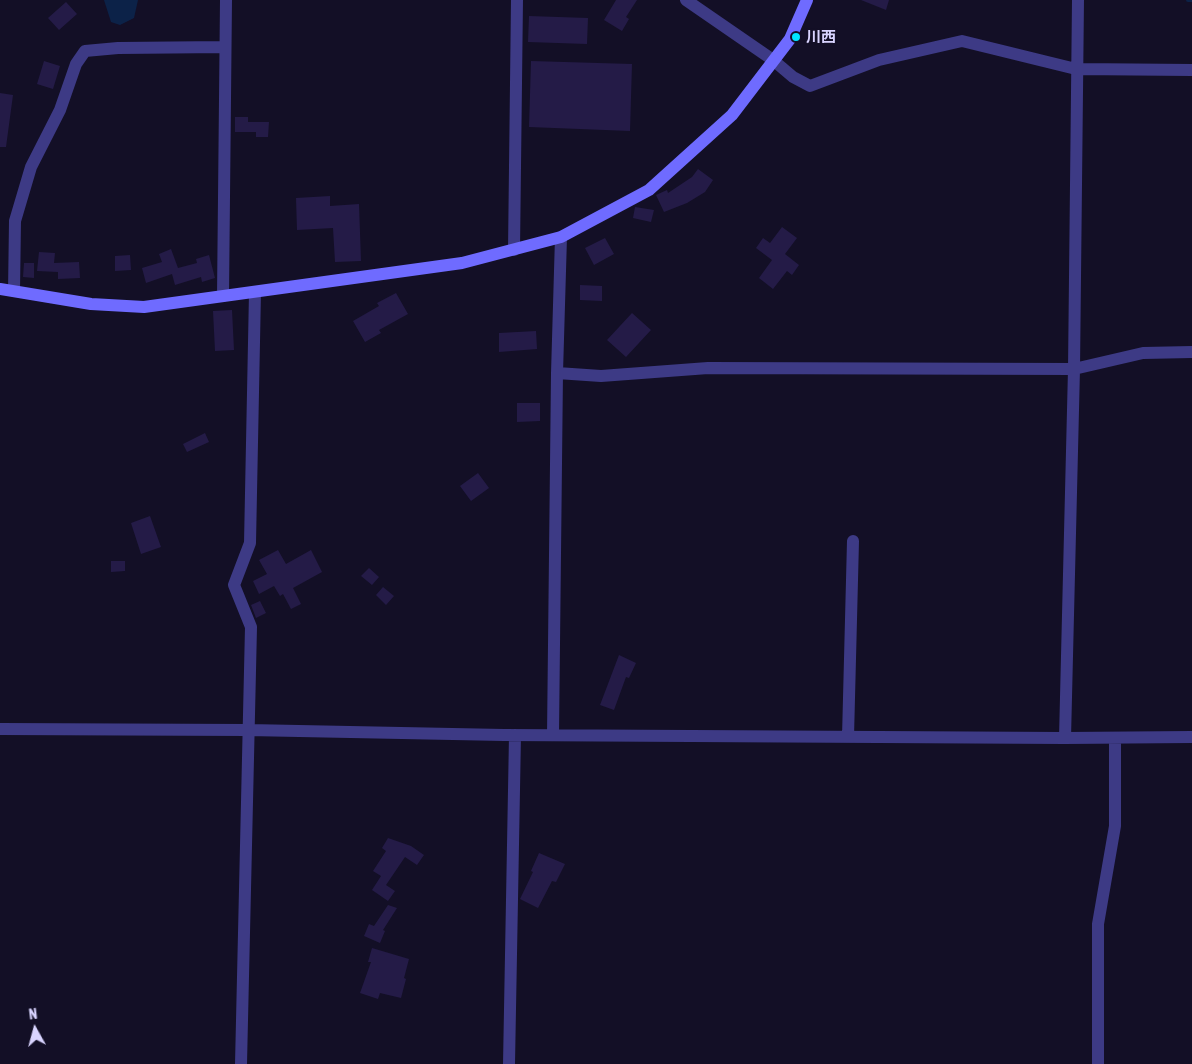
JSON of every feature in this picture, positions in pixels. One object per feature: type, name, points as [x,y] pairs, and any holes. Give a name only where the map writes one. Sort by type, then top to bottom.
[{"type":"street","points":[[223,296],[226,0]]},
{"type":"street","points":[[514,250],[517,0]]},
{"type":"street","points":[[686,0],[774,60],[794,77],[810,86],[879,60],[962,41],[1076,69],[1192,70]]},
{"type":"street","points":[[0,289],[91,304],[144,307],[462,263],[561,238],[649,190],[732,115],[790,39],[807,0]]},
{"type":"street","points":[[1065,738],[1074,369],[1078,0]]},
{"type":"street","points":[[14,291],[15,221],[17,212],[31,167],[60,110],[76,64],[85,50],[225,47]]},
{"type":"street","points":[[553,735],[557,373],[561,238]]},
{"type":"street","points":[[241,1064],[251,627],[234,585],[250,543],[255,292]]},
{"type":"street","points":[[557,373],[601,376],[708,368],[1074,369],[1143,353],[1192,352]]},
{"type":"street","points":[[848,737],[853,541]]},
{"type":"street","points":[[0,729],[248,730],[516,735],[1192,737]]},
{"type":"street","points":[[509,1064],[516,735]]},
{"type":"street","points":[[1098,1064],[1098,924],[1116,826],[1115,738]]},
{"type":"water","points":[[104,0],[138,0],[134,18],[120,25],[111,22]]},
{"type":"building","points":[[616,0],[637,0],[626,17],[629,19],[622,31],[604,20]]},
{"type":"building","points":[[861,0],[889,0],[886,10]]},
{"type":"building","points":[[66,2],[77,14],[59,30],[48,18]]},
{"type":"building","points":[[529,16],[588,18],[587,44],[528,42]]},
{"type":"building","points":[[44,61],[60,66],[53,89],[37,84]]},
{"type":"building","points":[[531,61],[632,64],[630,131],[529,127]]},
{"type":"building","points":[[0,93],[13,95],[6,147],[0,147]]},
{"type":"building","points":[[235,117],[248,117],[248,122],[269,122],[268,137],[256,137],[256,132],[235,132]]},
{"type":"building","points":[[698,169],[713,180],[705,192],[687,203],[664,212],[656,195],[667,190],[668,193],[692,177]]},
{"type":"building","points":[[330,196],[330,206],[359,204],[361,261],[335,262],[333,228],[297,230],[296,198]]},
{"type":"building","points":[[635,207],[654,210],[651,222],[633,218]]},
{"type":"building","points":[[782,227],[797,238],[785,254],[799,265],[792,275],[787,271],[773,289],[759,278],[772,260],[756,248],[763,238],[770,243]]},
{"type":"building","points":[[605,238],[614,254],[594,265],[585,248]]},
{"type":"building","points":[[171,249],[178,268],[197,263],[196,259],[209,255],[215,278],[202,282],[201,277],[175,285],[172,274],[146,283],[142,268],[162,262],[159,254]]},
{"type":"building","points":[[39,252],[55,253],[54,263],[79,262],[80,278],[58,279],[58,272],[37,271]]},
{"type":"building","points":[[130,255],[131,270],[115,271],[115,256]]},
{"type":"building","points":[[24,263],[34,263],[34,278],[23,277]]},
{"type":"building","points":[[580,285],[602,286],[602,301],[580,300]]},
{"type":"building","points":[[396,293],[408,314],[379,330],[381,333],[365,342],[353,321],[379,306],[377,303]]},
{"type":"building","points":[[232,310],[234,350],[215,351],[213,311]]},
{"type":"building","points":[[632,313],[651,330],[626,357],[607,340]]},
{"type":"building","points":[[536,331],[537,349],[499,352],[499,333]]},
{"type":"building","points":[[517,403],[540,403],[540,421],[517,422]]},
{"type":"building","points":[[205,433],[209,442],[187,452],[183,444]]},
{"type":"building","points":[[478,473],[489,488],[471,501],[460,486]]},
{"type":"building","points":[[150,516],[161,547],[141,554],[131,523]]},
{"type":"building","points":[[278,550],[286,564],[311,550],[322,572],[293,588],[301,604],[291,609],[283,594],[280,596],[274,586],[259,594],[253,581],[267,574],[259,560]]},
{"type":"building","points":[[111,561],[125,561],[125,571],[111,572]]},
{"type":"building","points":[[369,568],[379,577],[372,585],[361,576]]},
{"type":"building","points":[[383,587],[394,596],[386,605],[376,595]]},
{"type":"building","points":[[260,601],[266,613],[256,618],[251,605]]},
{"type":"building","points":[[619,655],[636,663],[629,678],[626,677],[614,710],[600,705]]},
{"type":"building","points":[[388,838],[411,846],[424,855],[417,865],[405,857],[386,885],[395,891],[388,901],[372,890],[381,876],[373,871],[386,851],[382,848]]},
{"type":"building","points":[[539,853],[565,864],[556,882],[552,881],[538,908],[520,899],[533,872],[531,871]]},
{"type":"building","points":[[388,905],[397,908],[383,930],[385,931],[380,943],[364,936],[369,924],[374,926]]},
{"type":"building","points":[[372,948],[409,959],[401,998],[380,993],[378,999],[360,993],[371,962],[368,962]]},
{"type":"place","name":"川西","points":[[796,37]]}]
